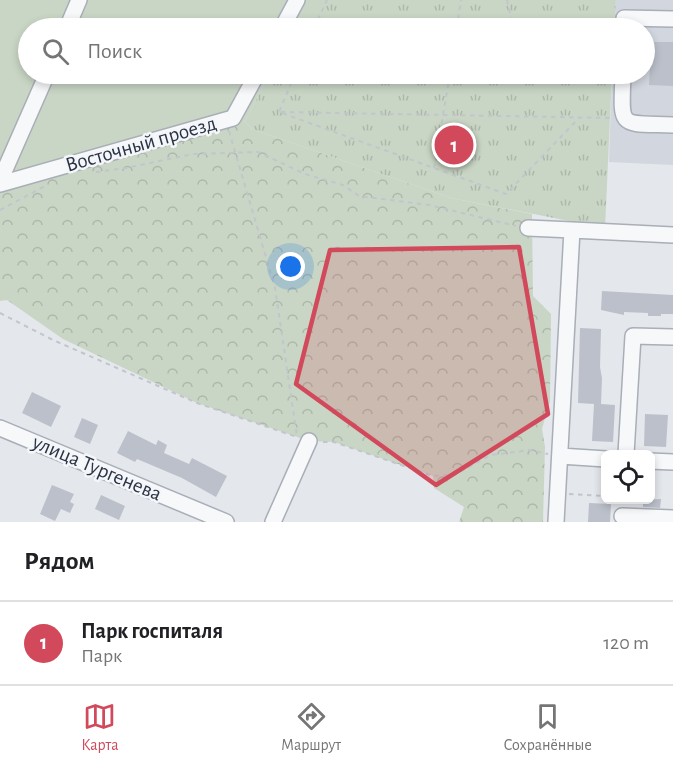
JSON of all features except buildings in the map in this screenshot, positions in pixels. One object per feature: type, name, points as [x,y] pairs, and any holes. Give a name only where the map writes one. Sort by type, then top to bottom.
[{"type":"street","points":[[71,18],[79,0]]},
{"type":"street","points":[[287,18],[297,0]]},
{"type":"street","points":[[655,20],[673,19]]},
{"type":"street","points":[[0,183],[43,84]]},
{"type":"street","name":"Восточный проезд","points":[[0,183],[233,118],[252,84]]},
{"type":"street","points":[[622,84],[623,118],[634,123],[673,125]]},
{"type":"street","points":[[528,228],[673,235]]},
{"type":"street","points":[[556,522],[573,230]]},
{"type":"street","points":[[626,450],[633,336],[673,337]]},
{"type":"street","name":"улица Тургенева","points":[[0,428],[226,522]]},
{"type":"street","points":[[273,522],[303,439]]},
{"type":"street","points":[[560,456],[601,459]]},
{"type":"street","points":[[655,461],[673,462]]},
{"type":"street","points":[[623,504],[622,519],[673,518]]},
{"type":"path","points":[[319,18],[327,0]]},
{"type":"path","points":[[458,18],[461,0]]},
{"type":"path","points":[[507,0],[511,18]]},
{"type":"path","points":[[279,112],[291,84]]},
{"type":"path","points":[[435,168],[449,84]]},
{"type":"path","points":[[279,112],[623,118]]},
{"type":"path","points":[[279,112],[506,194],[580,117]]},
{"type":"path","points":[[226,120],[275,288],[303,439]]},
{"type":"path","points":[[96,172],[193,154],[258,152],[305,174],[343,185],[359,196],[429,205],[528,228]]},
{"type":"path","points":[[0,210],[47,185]]},
{"type":"path","points":[[0,313],[53,340],[196,403],[303,439],[334,442],[433,476],[454,475],[491,454],[530,450],[560,456]]},
{"type":"path","points":[[558,493],[601,496]]},
{"type":"highlighted area","points":[[519,247],[548,414],[436,485],[296,384],[330,250]]},
{"type":"shaded area","points":[[616,0],[673,0],[673,165],[609,162],[612,84],[655,84],[655,18],[615,18]]},
{"type":"green space","points":[[0,0],[305,0],[296,18],[18,18],[18,84],[264,84],[245,122],[233,118],[0,184]]},
{"type":"green space","points":[[305,0],[616,0],[615,18],[296,18]]},
{"type":"green space","points":[[264,84],[612,84],[605,228],[451,198],[252,129],[245,122]]},
{"type":"green space","points":[[233,118],[245,122],[252,129],[451,198],[532,214],[533,296],[551,314],[550,401],[542,429],[545,447],[543,522],[459,522],[464,507],[434,488],[433,476],[334,442],[309,441],[197,403],[63,339],[7,300],[0,301],[0,184]]},
{"type":"place","name":"Парк госпиталя","points":[[454,145]]}]
